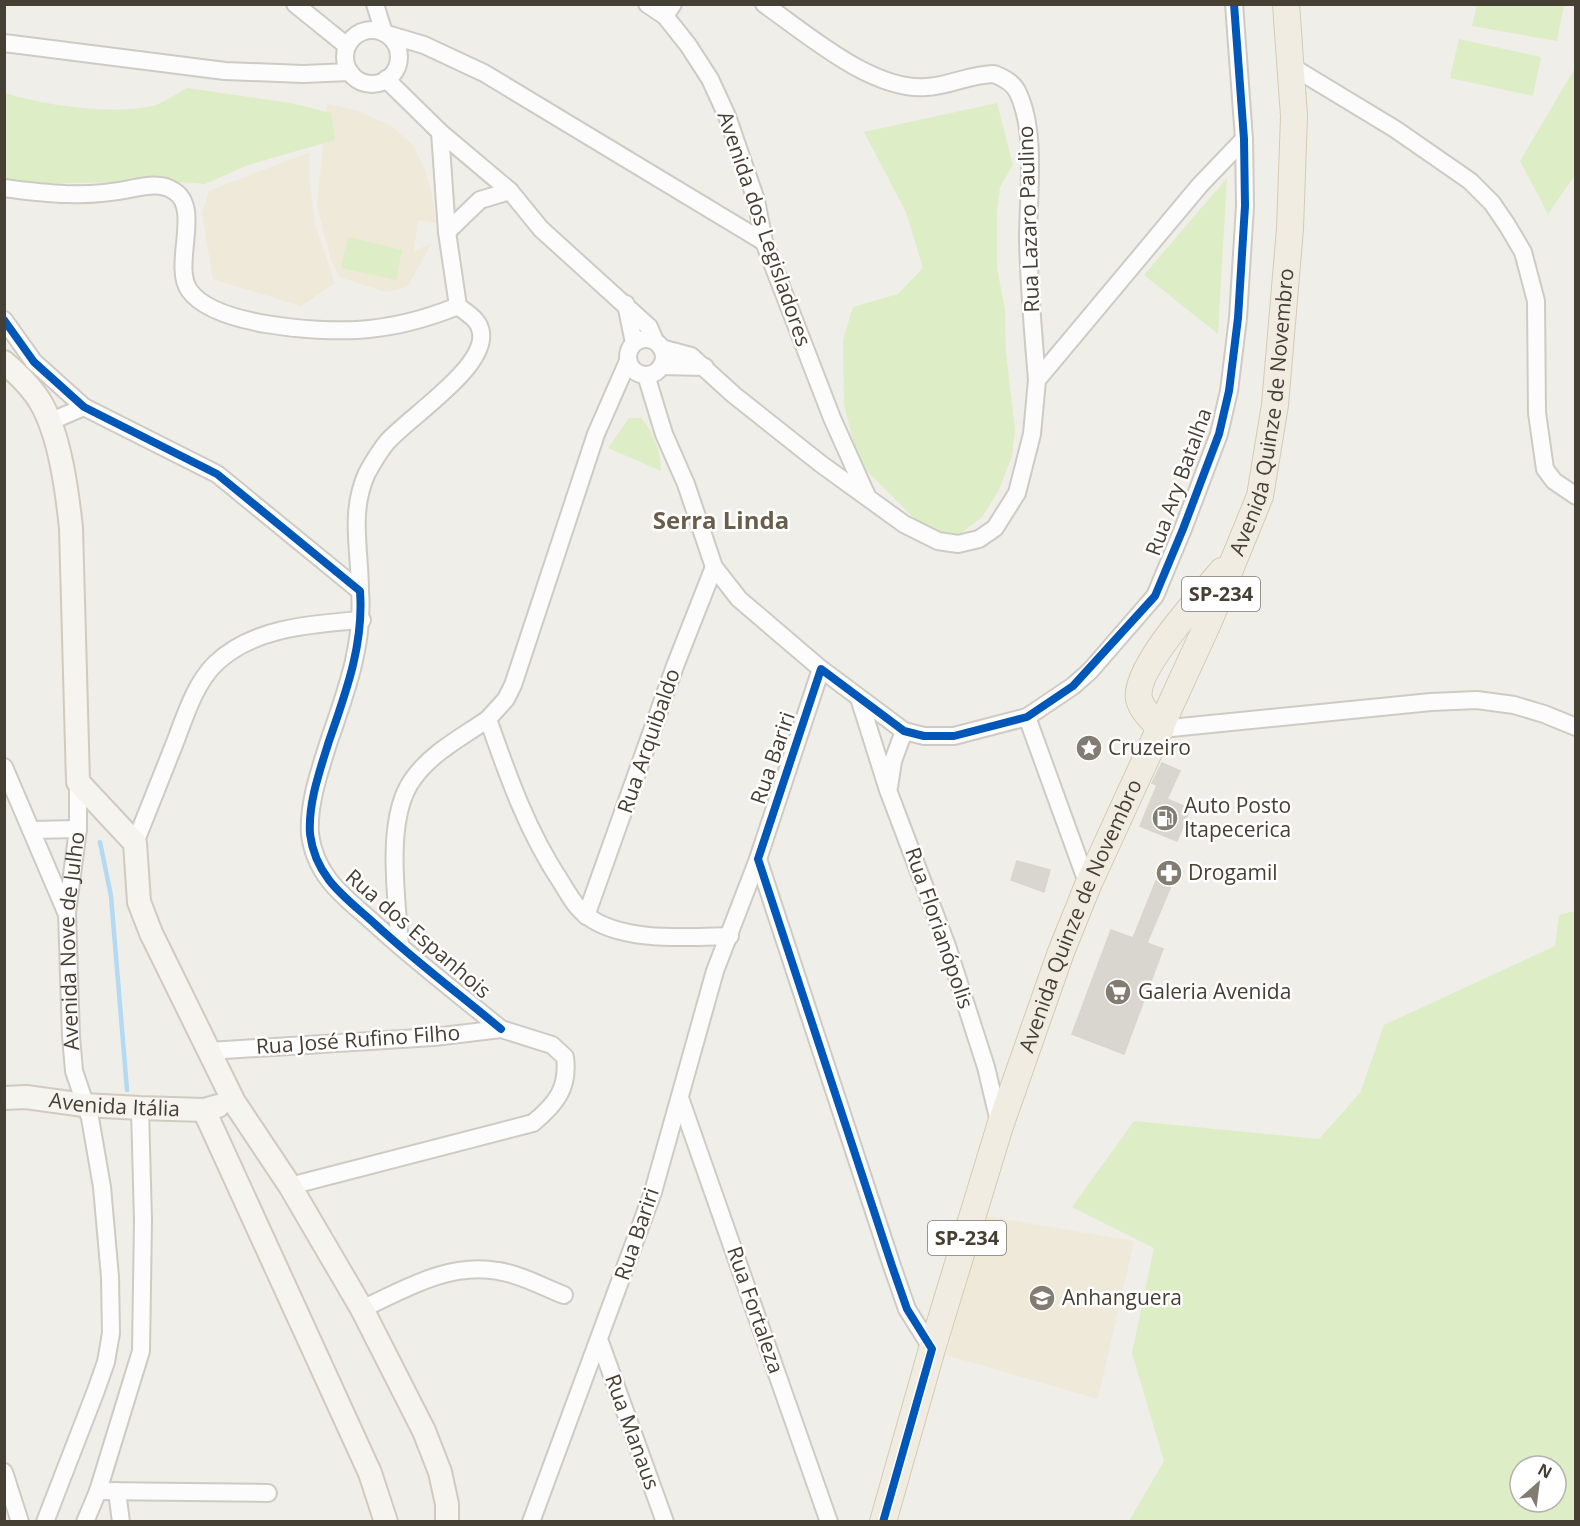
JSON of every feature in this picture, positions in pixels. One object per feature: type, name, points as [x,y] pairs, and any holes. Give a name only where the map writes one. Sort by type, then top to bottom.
[{"type":"main road","name":"SP-234","points":[[1286,4],[1301,71]]},
{"type":"main road","name":"Avenida Quinze de Novembro","points":[[883,1521],[932,1349],[1000,1126],[1061,952],[1088,885],[1161,729],[1260,496],[1269,449],[1278,377],[1301,71]]},
{"type":"main road","name":"Avenida Nove de Julho","points":[[19,366],[49,422],[66,487],[71,528],[78,782]]},
{"type":"main road","points":[[1161,729],[1139,700],[1141,679],[1165,640],[1239,550]]},
{"type":"main road","points":[[78,782],[135,843],[139,902],[151,933],[234,1102],[290,1186],[362,1309],[424,1431],[440,1472],[447,1504],[447,1521]]},
{"type":"main road","name":"Avenida Itália","points":[[4,1089],[15,1098],[84,1105],[204,1110],[234,1102]]},
{"type":"main road","points":[[204,1110],[370,1473],[386,1521]]},
{"type":"street","points":[[295,4],[347,46]]},
{"type":"street","points":[[4,43],[225,71],[303,74],[350,72],[364,82],[373,84],[386,80],[395,71],[399,54],[396,45],[386,34],[375,4]]},
{"type":"street","name":"Avenida dos Legisladores","points":[[647,4],[669,10],[710,79],[727,116],[756,200],[764,242],[832,418],[868,498]]},
{"type":"street","name":"Rua Lazaro Paulino","points":[[658,345],[691,356],[734,394],[868,498],[904,524],[938,541],[958,544],[979,539],[995,528],[1017,494],[1032,434],[1038,380],[1029,288],[1028,140],[1025,113],[1018,91],[1005,78],[994,74],[927,87],[891,84],[842,57],[764,4]]},
{"type":"street","name":"Rua Ary Batalha","points":[[904,731],[924,736],[954,736],[1027,717],[1073,687],[1090,671],[1155,596],[1219,434],[1231,370],[1242,266],[1244,139],[1234,4]]},
{"type":"street","points":[[350,72],[345,55],[347,46],[352,39],[367,30],[424,45],[484,73],[764,242]]},
{"type":"street","points":[[1301,71],[1470,181],[1492,203],[1507,225],[1523,252],[1536,301],[1538,412],[1545,469],[1554,481],[1575,496]]},
{"type":"street","points":[[386,80],[440,132],[510,191],[541,229],[626,304],[649,327],[664,357],[646,369],[603,416],[513,685],[506,699],[488,719],[430,759],[412,779],[402,799],[397,824],[399,946]]},
{"type":"street","points":[[4,188],[83,196],[147,186],[169,188],[183,199],[186,211],[184,276],[189,290],[201,301],[218,310],[260,323],[356,330],[423,319],[458,306],[447,232],[440,132]]},
{"type":"street","points":[[1038,380],[1200,185],[1244,139]]},
{"type":"street","points":[[447,232],[480,200],[510,191]]},
{"type":"street","points":[[626,304],[634,343]]},
{"type":"street","name":"Rua dos Espanhois","points":[[458,306],[478,322],[482,333],[481,346],[468,366],[388,441],[366,476],[355,515],[362,620],[350,681],[316,786],[310,835],[316,859],[328,879],[399,946],[501,1029]]},
{"type":"street","points":[[4,320],[19,366],[84,407],[217,474],[360,591]]},
{"type":"street","points":[[658,345],[644,339],[634,343],[628,351],[646,369],[661,425],[686,484],[714,567],[739,599],[821,669],[904,731],[893,761],[888,790]]},
{"type":"street","points":[[646,369],[705,367]]},
{"type":"street","points":[[49,422],[84,407]]},
{"type":"street","name":"Rua Arquibaldo","points":[[586,916],[675,666],[714,567]]},
{"type":"street","points":[[135,843],[193,698],[201,681],[216,663],[235,649],[293,627],[362,620]]},
{"type":"street","name":"Rua Bariri","points":[[531,1521],[600,1342],[653,1192],[702,1013],[758,859],[821,669]]},
{"type":"street","name":"Rua Florianópolis","points":[[859,698],[888,790],[947,946],[986,1067],[1000,1126]]},
{"type":"street","points":[[1161,729],[1431,702],[1477,700],[1514,705],[1575,727]]},
{"type":"street","points":[[1027,717],[1088,885]]},
{"type":"street","points":[[488,719],[512,788],[542,854],[586,916],[632,933],[680,937],[730,936]]},
{"type":"street","points":[[4,767],[67,913]]},
{"type":"street","name":"Avenida Nove de Julho","points":[[45,1521],[106,1362],[111,1333],[110,1277],[102,1187],[95,1138],[74,1071],[67,913],[78,829],[78,782]]},
{"type":"street","points":[[31,830],[78,829]]},
{"type":"street","points":[[758,859],[892,1266],[908,1309],[932,1349]]},
{"type":"street","name":"Rua José Rufino Filho","points":[[209,1051],[434,1037],[501,1029],[552,1045],[565,1057],[567,1073],[562,1092],[554,1105],[533,1123],[290,1186]]},
{"type":"street","points":[[986,1067],[1014,1090]]},
{"type":"street","name":"Rua Fortaleza","points":[[680,1098],[829,1521]]},
{"type":"street","points":[[85,1521],[98,1491],[141,1351],[143,1221],[140,1108]]},
{"type":"street","points":[[362,1309],[431,1277],[458,1271],[500,1271],[564,1295]]},
{"type":"street","name":"Rua Manaus","points":[[600,1342],[665,1521]]},
{"type":"street","points":[[4,1472],[20,1521]]},
{"type":"street","points":[[98,1491],[268,1493]]},
{"type":"street","points":[[117,1491],[121,1521]]},
{"type":"shaded area","points":[[327,104],[355,110],[391,126],[412,144],[424,167],[432,194],[436,223],[418,220],[414,251],[432,243],[407,287],[386,292],[339,277],[331,260],[317,206]]},
{"type":"shaded area","points":[[310,152],[309,176],[315,224],[335,283],[301,306],[213,279],[202,214],[209,191]]},
{"type":"shaded area","name":"Anhanguera","points":[[986,1216],[1134,1241],[1098,1399],[946,1355]]},
{"type":"green space","points":[[1477,5],[1564,5],[1557,41],[1472,26]]},
{"type":"green space","points":[[1459,39],[1541,57],[1533,96],[1450,78]]},
{"type":"green space","points":[[1575,68],[1575,175],[1548,214],[1520,161]]},
{"type":"green space","points":[[187,88],[291,103],[331,113],[335,140],[248,165],[205,184],[166,181],[26,184],[5,182],[5,93],[39,102],[82,108],[124,109],[158,104]]},
{"type":"green space","points":[[997,103],[1013,165],[1000,187],[997,212],[997,268],[1005,310],[1006,353],[1015,430],[1012,456],[999,490],[982,517],[955,538],[919,523],[859,463],[844,405],[843,340],[853,307],[898,294],[923,268],[906,212],[864,132]]},
{"type":"green space","points":[[1227,178],[1218,334],[1144,275]]},
{"type":"green space","points":[[348,237],[402,250],[396,280],[341,268]]},
{"type":"green space","points":[[629,418],[641,418],[650,430],[658,450],[661,471],[608,448]]},
{"type":"green space","points":[[1575,911],[1575,1521],[1129,1521],[1164,1461],[1132,1353],[1154,1248],[1072,1207],[1134,1121],[1319,1139],[1360,1093],[1384,1025],[1555,946],[1559,915]]},
{"type":"building","name":"Auto Posto Itapecerica","points":[[1162,763],[1180,771],[1167,799],[1190,809],[1177,841],[1140,826],[1157,785],[1152,783]]},
{"type":"building","points":[[1017,861],[1050,870],[1044,892],[1011,880]]},
{"type":"building","name":"Galeria Avenida","points":[[1156,881],[1171,886],[1147,943],[1163,949],[1124,1054],[1072,1034],[1111,930],[1133,938]]},
{"type":"waterway","points":[[100,842],[111,896],[127,1090]]},
{"type":"cycle path","points":[[883,1522],[932,1349],[907,1309],[758,859],[821,669],[904,731],[924,736],[954,736],[1027,717],[1073,686],[1155,596],[1219,434],[1229,391],[1238,318],[1245,206],[1244,139],[1234,4]]},
{"type":"cycle path","points":[[4,320],[34,362],[84,407],[217,474],[360,591],[361,611],[352,668],[315,787],[310,822],[314,852],[325,875],[345,898],[501,1029]]},
{"type":"place","name":"Cruzeiro","points":[[1089,748]]},
{"type":"place","name":"Auto Posto Itapecerica","points":[[1165,818]]},
{"type":"place","name":"Drogamil","points":[[1169,873]]},
{"type":"place","name":"Galeria Avenida","points":[[1118,992]]},
{"type":"place","name":"Anhanguera","points":[[1042,1298]]},
{"type":"district","name":"Serra Linda","points":[[721,521]]}]
